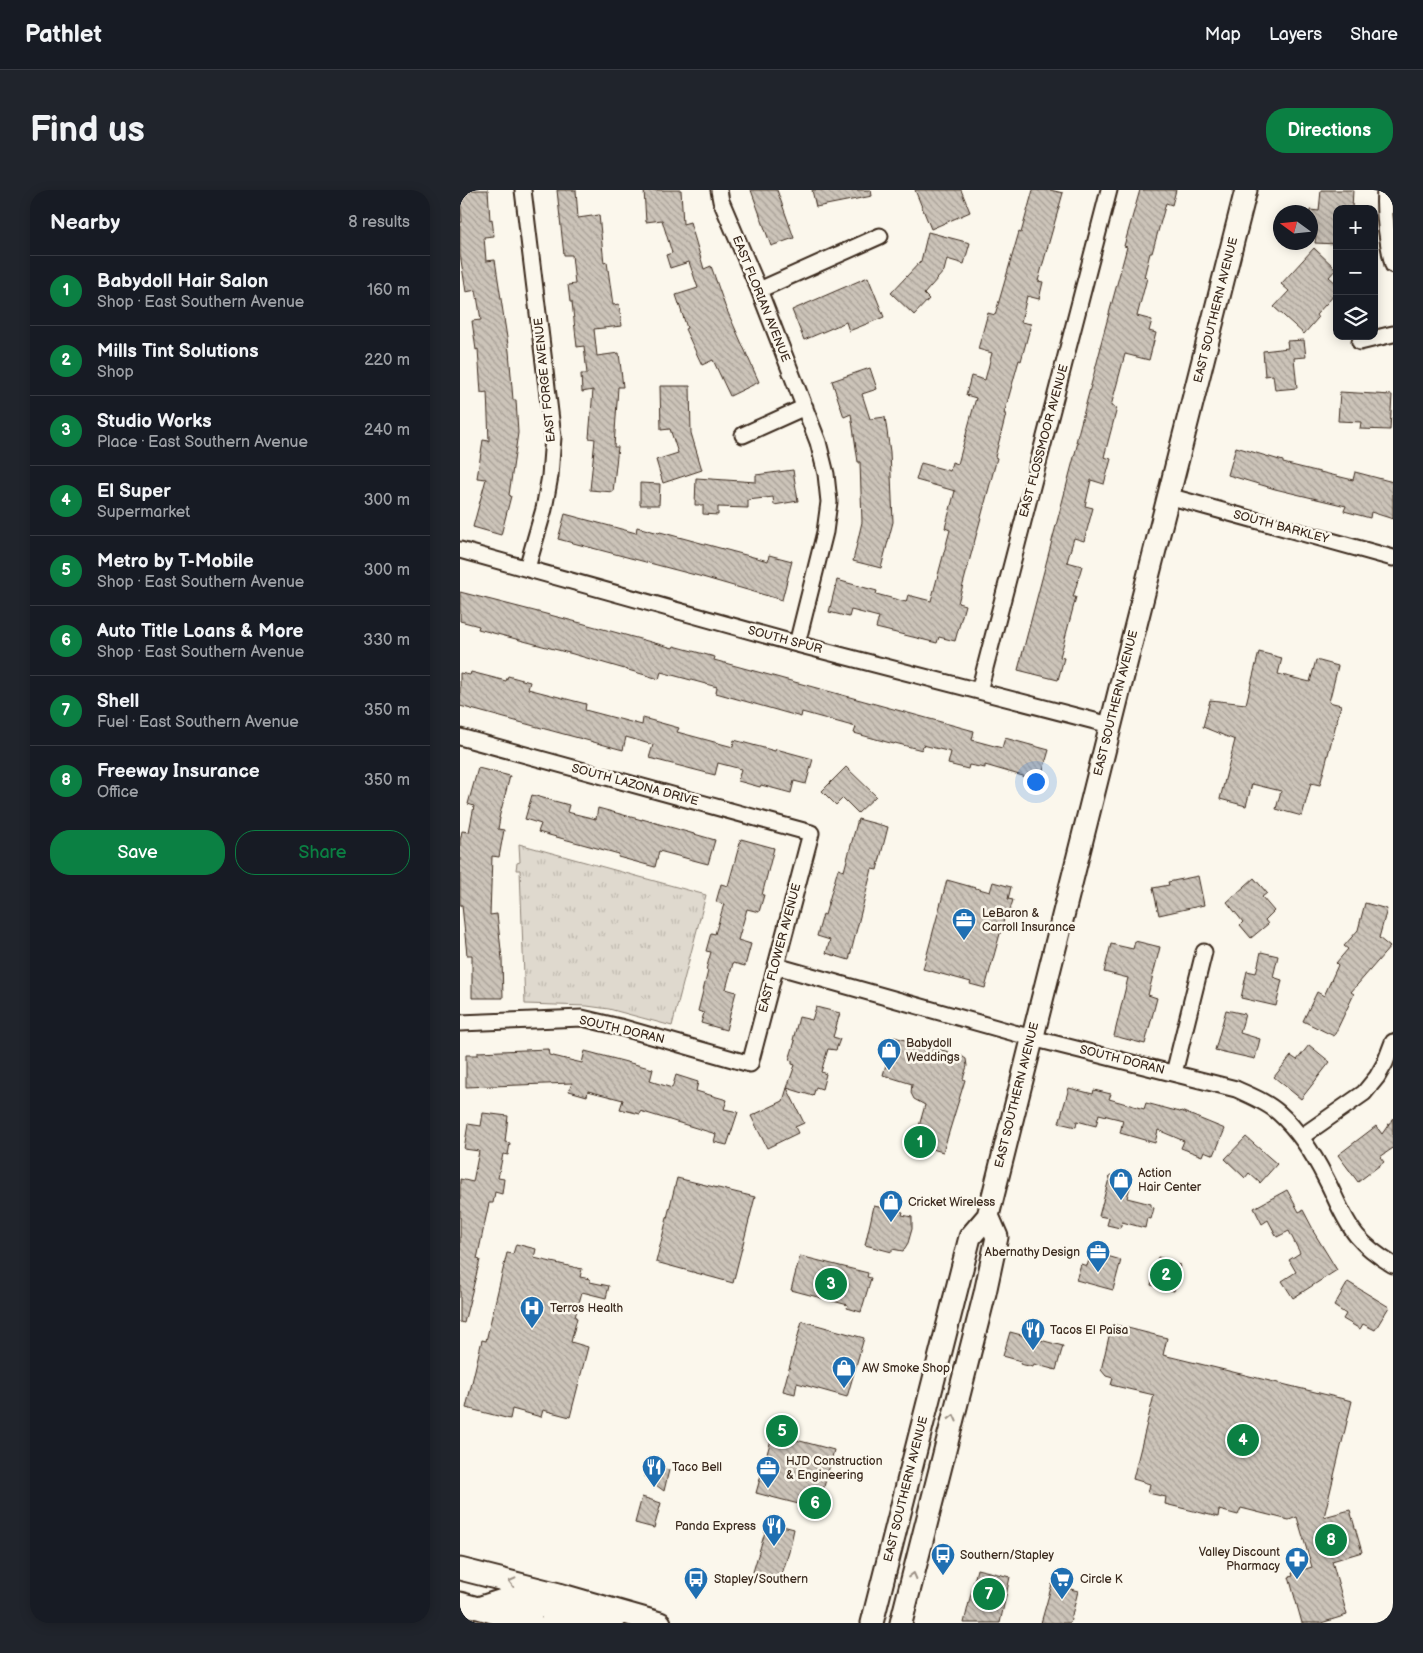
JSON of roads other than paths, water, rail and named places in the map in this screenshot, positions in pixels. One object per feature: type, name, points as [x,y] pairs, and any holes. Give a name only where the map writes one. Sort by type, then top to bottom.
[{"type":"main road","name":"EAST SOUTHERN AVENUE","points":[[872,1623],[970,1238],[988,1216],[1246,190]]},
{"type":"main road","points":[[901,1623],[986,1293],[997,1237],[988,1216]]},
{"type":"main road","points":[[960,1280],[963,1300],[955,1354],[955,1370],[958,1379],[963,1380]]},
{"type":"main road","points":[[460,1569],[559,1594],[660,1623]]},
{"type":"main road","points":[[469,1606],[506,1599],[540,1607],[556,1602],[559,1594]]},
{"type":"main road","points":[[469,1606],[532,1623]]},
{"type":"main road","points":[[551,1623],[555,1616],[565,1614],[602,1620],[632,1615]]},
{"type":"street","name":"EAST FORGE AVENUE","points":[[523,190],[553,438],[550,476],[544,509],[527,568]]},
{"type":"street","name":"EAST FLORIAN AVENUE","points":[[719,190],[721,202],[759,290],[805,407],[818,442],[826,474],[828,502],[825,532],[797,644]]},
{"type":"street","name":"EAST FLOSSMOOR AVENUE","points":[[978,691],[1109,190]]},
{"type":"street","points":[[1384,190],[1386,232],[1393,266]]},
{"type":"street","points":[[759,290],[880,236]]},
{"type":"street","points":[[1360,342],[1393,334]]},
{"type":"street","points":[[742,435],[805,407]]},
{"type":"street","name":"SOUTH BARKLEY","points":[[1168,496],[1393,558]]},
{"type":"street","name":"SOUTH SPUR","points":[[460,550],[797,644],[1110,725]]},
{"type":"street","name":"SOUTH LAZONA DRIVE","points":[[460,736],[811,833]]},
{"type":"street","name":"EAST FLOWER AVENUE","points":[[750,1064],[811,833]]},
{"type":"street","points":[[1174,1073],[1204,952]]},
{"type":"street","name":"SOUTH DORAN","points":[[776,966],[1032,1038],[1236,1089],[1259,1099],[1279,1113],[1301,1137],[1325,1177],[1343,1214],[1358,1236],[1375,1253],[1393,1265]]},
{"type":"street","name":"SOUTH DORAN","points":[[460,1023],[582,1018],[750,1064]]},
{"type":"street","points":[[1301,1137],[1364,1093],[1381,1070],[1393,1042]]},
{"type":"place","name":"LeBaron & Carroll Insurance","points":[[964,941]]},
{"type":"place","name":"Babydoll Weddings","points":[[889,1071]]},
{"type":"place","name":"Babydoll Hair Salon","points":[[920,1142]]},
{"type":"place","name":"Action Hair Center","points":[[1121,1201]]},
{"type":"place","name":"Cricket Wireless","points":[[891,1223]]},
{"type":"place","name":"Abernathy Design","points":[[1098,1273]]},
{"type":"place","name":"Mills Tint Solutions","points":[[1166,1275]]},
{"type":"place","name":"Studio Works","points":[[831,1284]]},
{"type":"place","name":"Terros Health","points":[[532,1329]]},
{"type":"place","name":"Tacos El Paisa","points":[[1033,1351]]},
{"type":"place","name":"AW Smoke Shop","points":[[844,1389]]},
{"type":"place","name":"Metro by T-Mobile","points":[[782,1431]]},
{"type":"place","name":"El Super","points":[[1243,1440]]},
{"type":"place","name":"Taco Bell","points":[[654,1488]]},
{"type":"place","name":"HJD Construction & Engineering","points":[[768,1489]]},
{"type":"place","name":"Auto Title Loans & More","points":[[815,1503]]},
{"type":"place","name":"Freeway Insurance","points":[[1331,1540]]},
{"type":"place","name":"Panda Express","points":[[774,1547]]},
{"type":"place","name":"Southern/Stapley","points":[[943,1576]]},
{"type":"place","name":"Valley Discount Pharmacy","points":[[1297,1580]]},
{"type":"place","name":"Shell","points":[[989,1594]]},
{"type":"place","name":"Stapley/Southern","points":[[696,1600]]},
{"type":"place","name":"Circle K","points":[[1062,1600]]}]
